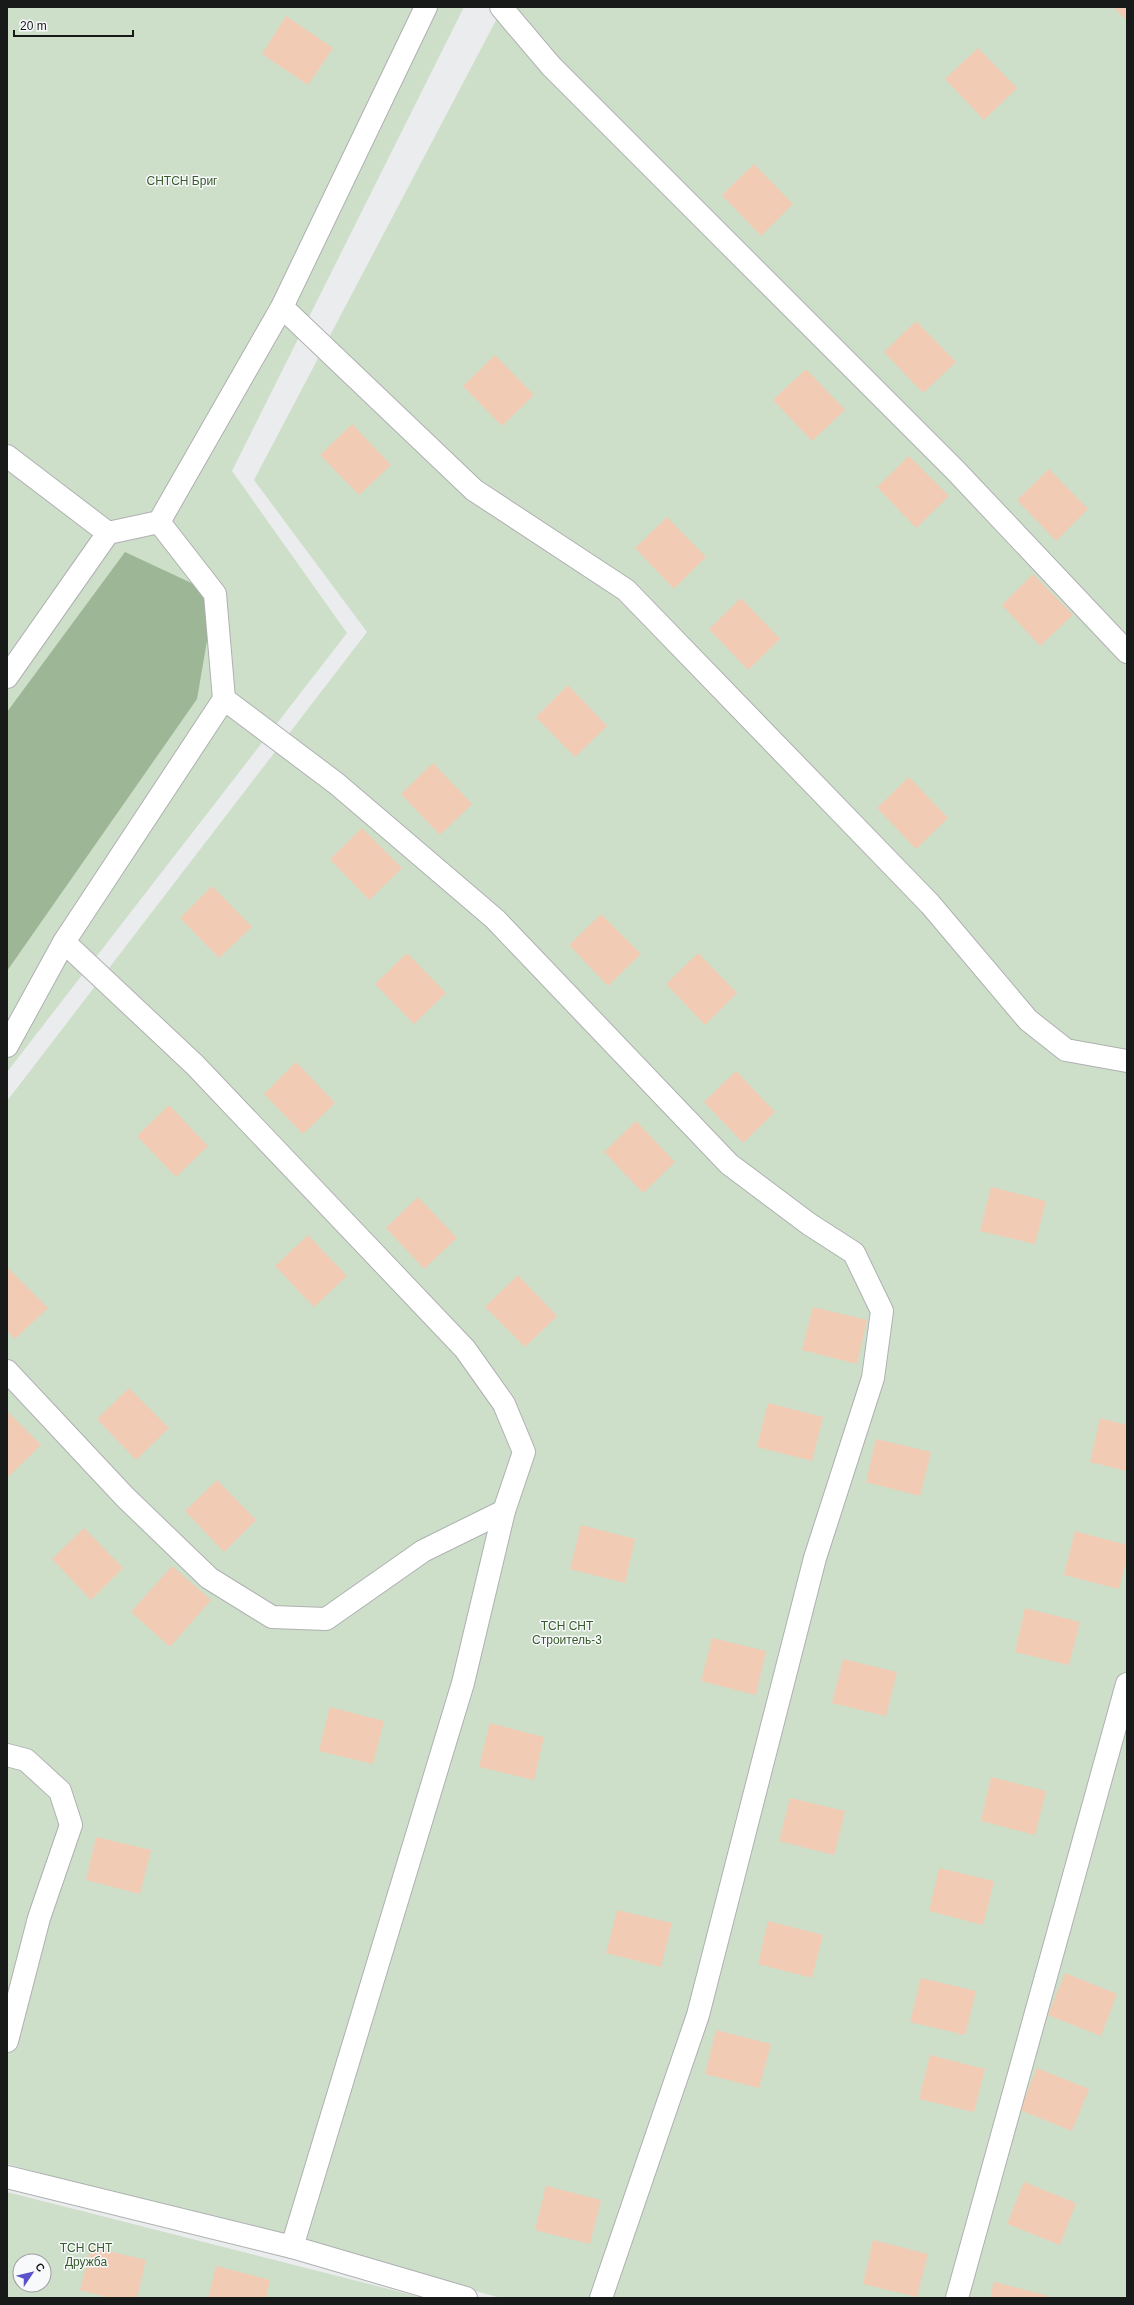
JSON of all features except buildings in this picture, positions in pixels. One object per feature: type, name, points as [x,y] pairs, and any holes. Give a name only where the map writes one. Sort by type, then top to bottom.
[{"type":"lane","points":[[7,677],[108,533],[159,522],[282,307],[426,7]]},
{"type":"lane","points":[[501,7],[551,66],[956,470],[1127,652]]},
{"type":"lane","points":[[282,307],[474,490],[626,590],[930,904],[1028,1020],[1066,1050],[1127,1061]]},
{"type":"lane","points":[[7,456],[108,533]]},
{"type":"lane","points":[[7,1046],[64,942],[224,699],[215,594],[159,522]]},
{"type":"lane","points":[[224,699],[336,784],[495,919],[730,1164],[809,1224],[854,1253],[882,1311],[873,1378],[815,1558],[698,2015],[601,2298]]},
{"type":"lane","points":[[64,942],[195,1065],[465,1349],[504,1404],[524,1452],[504,1511],[464,1683],[292,2247]]},
{"type":"lane","points":[[7,1371],[125,1497],[209,1578],[272,1617],[326,1619],[423,1550],[504,1511]]},
{"type":"lane","points":[[958,2298],[1127,1684]]},
{"type":"lane","points":[[7,1755],[26,1760],[60,1791],[71,1825],[39,1918],[7,2041]]},
{"type":"lane","points":[[7,2177],[292,2247],[466,2298]]},
{"type":"green space","name":"СНТСН Бриг","points":[[7,7],[464,7],[232,471],[347,633],[7,1072]]},
{"type":"green space","name":"ТСН СНТ Строитель-3","points":[[503,7],[1127,7],[1127,2298],[501,2298],[7,2164],[7,1101],[367,632],[254,480]]},
{"type":"green space","points":[[125,552],[215,594],[197,699],[7,971],[7,712]]},
{"type":"green space","name":"ТСН СНТ Дружба","points":[[7,2192],[424,2298],[7,2298]]}]
